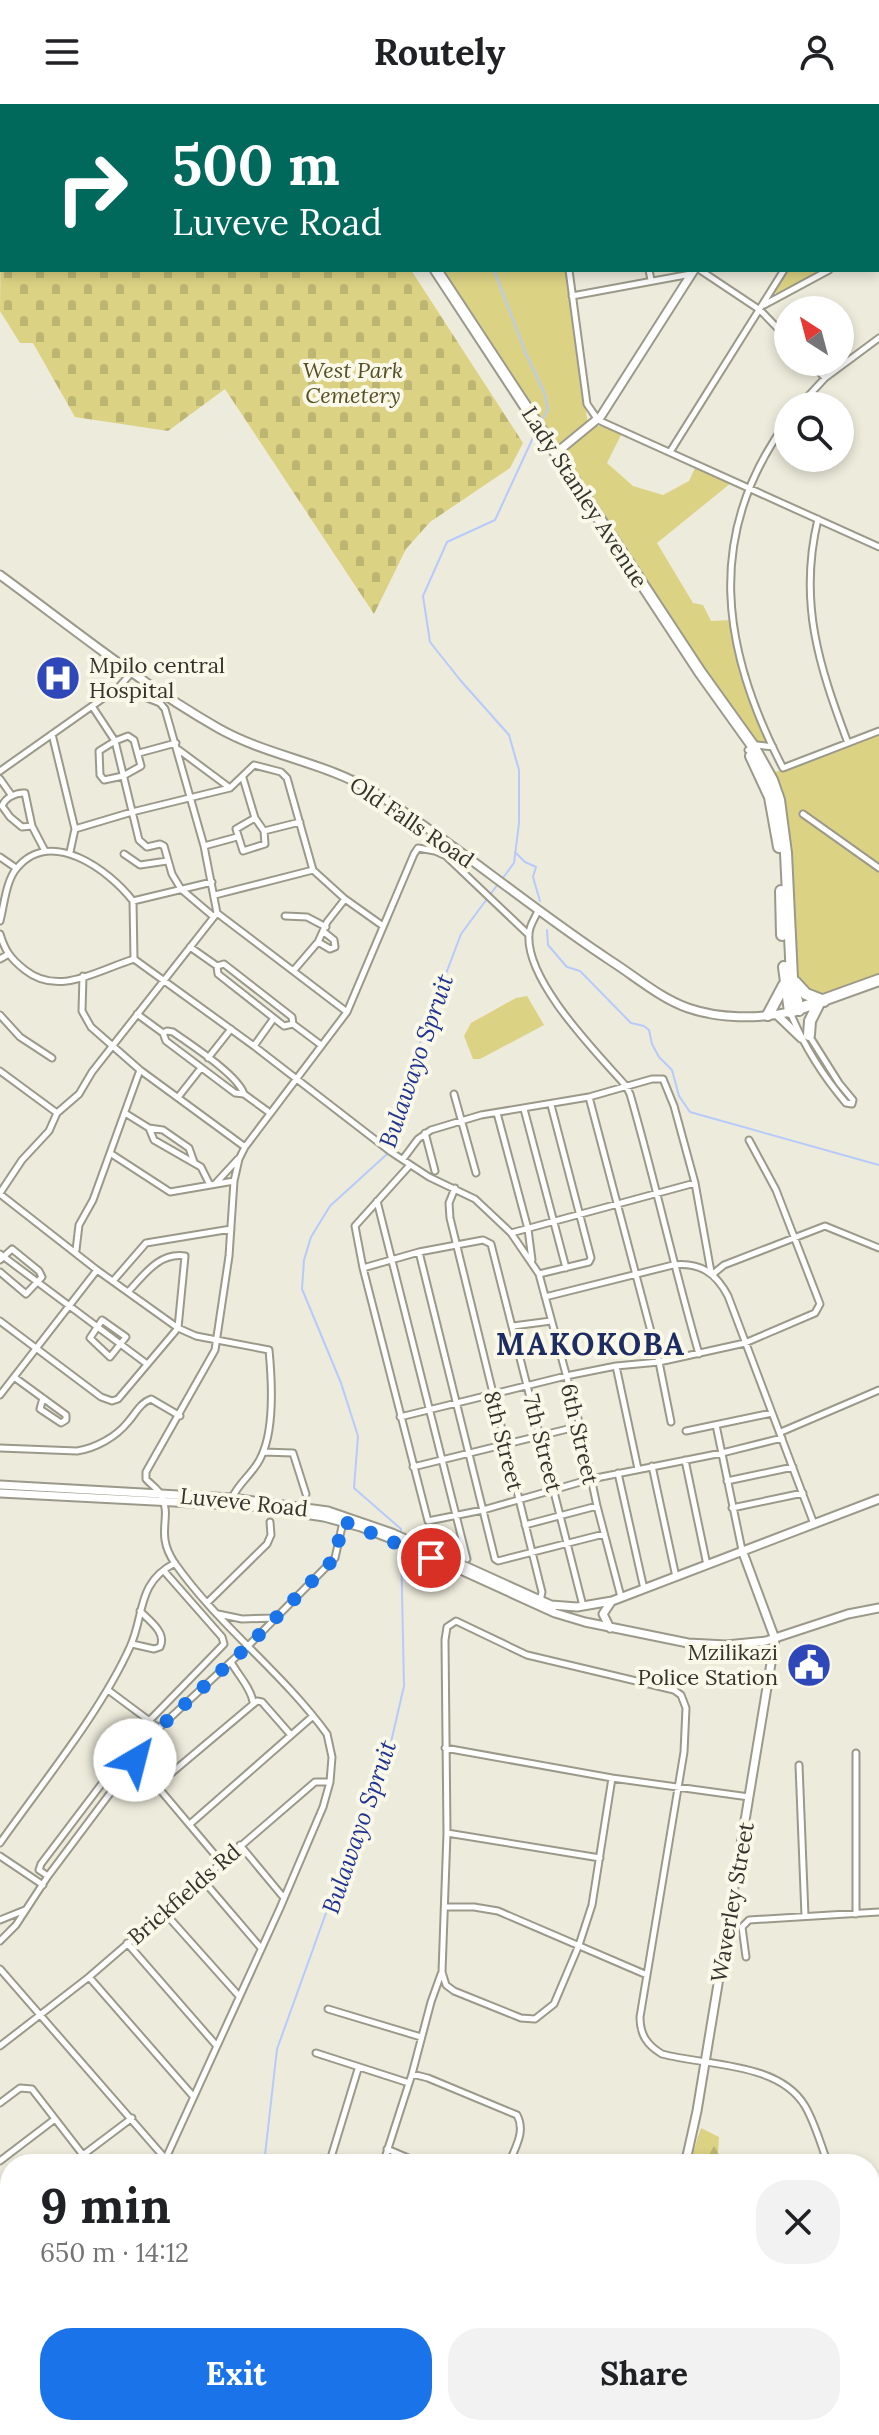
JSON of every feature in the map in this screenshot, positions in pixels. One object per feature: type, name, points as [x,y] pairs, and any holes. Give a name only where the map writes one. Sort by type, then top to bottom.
[{"type":"highway","name":"Lady Stanley Avenue","points":[[437,272],[772,780],[783,818],[788,980],[794,1011]]},
{"type":"highway","points":[[773,1015],[788,980],[822,1002]]},
{"type":"highway","points":[[794,1011],[879,980]]},
{"type":"highway","points":[[805,1036],[822,1002]]},
{"type":"street","points":[[569,272],[587,404],[598,420],[879,547]]},
{"type":"street","points":[[649,272],[651,280]]},
{"type":"street","points":[[572,296],[690,272]]},
{"type":"street","points":[[556,453],[598,420],[694,272]]},
{"type":"street","points":[[697,272],[761,307],[774,322]]},
{"type":"street","points":[[669,452],[783,272]]},
{"type":"street","points":[[761,307],[825,272]]},
{"type":"street","points":[[812,392],[825,378],[879,338]]},
{"type":"street","points":[[774,440],[747,489],[730,571],[731,614],[749,688],[783,768],[879,731]]},
{"type":"street","points":[[818,519],[810,562],[809,601],[813,636],[848,743]]},
{"type":"street","name":"Old Falls Road","points":[[0,575],[132,672],[219,729],[320,766],[376,794],[538,911],[673,1002],[713,1014],[773,1015],[794,1011]]},
{"type":"street","points":[[0,771],[119,687],[132,672]]},
{"type":"street","points":[[119,687],[162,705],[176,743],[204,846],[215,895],[216,915],[92,1072],[79,1094],[57,1113],[49,1131],[22,1160],[0,1194],[178,1328],[196,1336],[269,1350],[271,1401],[263,1452],[252,1473],[236,1489],[232,1498]]},
{"type":"street","points":[[92,706],[115,741],[141,844],[147,847],[162,844],[181,889],[347,1012]]},
{"type":"street","points":[[52,734],[75,829],[70,852]]},
{"type":"street","points":[[130,737],[139,753],[140,768],[106,780],[100,775],[99,751],[115,741],[130,737]]},
{"type":"street","points":[[139,753],[176,743]]},
{"type":"street","points":[[750,748],[773,747]]},
{"type":"street","points":[[178,750],[230,788]]},
{"type":"street","points":[[75,829],[230,788],[254,765],[284,773],[313,870],[345,899],[383,926]]},
{"type":"street","points":[[243,778],[255,818],[264,831],[265,845],[245,852],[240,848],[237,828],[255,818]]},
{"type":"street","points":[[0,779],[12,796]]},
{"type":"street","points":[[32,826],[22,827],[4,812],[3,803],[22,792],[27,795],[32,826],[45,851]]},
{"type":"street","points":[[803,814],[879,868]]},
{"type":"street","points":[[264,831],[300,822]]},
{"type":"street","points":[[204,846],[237,837]]},
{"type":"street","points":[[170,2154],[193,2096],[323,1807],[330,1782],[330,1741],[313,1716],[207,1603],[175,1563],[163,1540],[163,1498],[146,1479],[146,1472],[211,1360],[218,1341],[234,1181],[239,1159],[347,1012],[414,854],[420,848],[446,856],[529,935]]},
{"type":"street","points":[[0,921],[16,868],[45,851],[70,852],[115,883],[133,901],[134,959],[62,983],[46,982],[35,978],[7,955],[0,934]]},
{"type":"street","points":[[124,854],[140,865],[167,861]]},
{"type":"street","points":[[0,857],[16,868]]},
{"type":"street","points":[[215,895],[313,870]]},
{"type":"street","points":[[133,901],[212,882]]},
{"type":"street","points":[[294,970],[318,942],[345,899]]},
{"type":"street","points":[[538,911],[529,935],[534,961],[552,996],[626,1086],[659,1194],[673,1265],[699,1354]]},
{"type":"street","points":[[285,916],[307,917],[325,930],[334,940],[335,947],[330,949],[318,942]]},
{"type":"street","points":[[190,947],[217,966],[218,974],[274,1018],[287,1027],[293,1024]]},
{"type":"street","points":[[0,959],[7,955]]},
{"type":"street","name":"6th Street","points":[[134,959],[254,1046],[391,1152],[485,1207],[511,1233],[539,1274],[621,1597]]},
{"type":"street","points":[[217,966],[224,964],[292,1017],[293,1024],[321,1045]]},
{"type":"street","points":[[83,976],[84,1017],[91,1027],[140,1070],[245,1147]]},
{"type":"street","points":[[773,1015],[805,1036],[853,1100],[852,1104],[848,1105],[833,1088],[805,1036],[794,1011]]},
{"type":"street","points":[[137,1014],[201,1068],[270,1113]]},
{"type":"street","points":[[0,1015],[20,1037],[52,1058]]},
{"type":"street","points":[[254,1046],[274,1018]]},
{"type":"street","points":[[208,1058],[231,1029]]},
{"type":"street","points":[[163,1033],[173,1032],[208,1058],[241,1086],[244,1094]]},
{"type":"street","points":[[179,1096],[201,1068]]},
{"type":"street","points":[[76,1251],[79,1225],[93,1200],[140,1070]]},
{"type":"street","points":[[0,1071],[57,1113]]},
{"type":"street","points":[[403,1159],[425,1133],[461,1120],[589,1097],[652,1079],[665,1081],[695,1183],[712,1273],[727,1292],[814,1524]]},
{"type":"street","points":[[454,1094],[476,1173]]},
{"type":"street","points":[[589,1097],[659,1362],[671,1422]]},
{"type":"street","points":[[539,1274],[589,1262],[591,1258],[551,1105]]},
{"type":"street","points":[[524,1109],[566,1268]]},
{"type":"street","points":[[125,1113],[149,1128],[163,1130],[189,1148],[194,1162]]},
{"type":"street","points":[[497,1113],[528,1229],[532,1263]]},
{"type":"street","points":[[149,1128],[154,1140],[194,1162],[203,1169],[213,1185]]},
{"type":"street","points":[[425,1133],[435,1171]]},
{"type":"street","points":[[400,1417],[566,1376],[616,1366],[659,1362],[745,1343],[819,1310],[820,1304],[776,1190],[749,1140]]},
{"type":"street","points":[[110,1153],[170,1192],[234,1181]]},
{"type":"street","points":[[213,1185],[239,1159]]},
{"type":"street","points":[[410,1164],[355,1226],[428,1521],[483,1510],[591,1479],[722,1453],[781,1435],[879,1390]]},
{"type":"street","points":[[511,1233],[695,1183]]},
{"type":"street","name":"8th Street","points":[[455,1188],[448,1208],[455,1245],[542,1592],[540,1601]]},
{"type":"street","points":[[377,1201],[467,1559]]},
{"type":"street","points":[[712,1273],[728,1263],[830,1226],[879,1248]]},
{"type":"street","points":[[113,1281],[142,1246],[151,1241],[231,1229]]},
{"type":"street","name":"7th Street","points":[[455,1245],[487,1240],[495,1249],[583,1607]]},
{"type":"street","points":[[363,1268],[455,1245]]},
{"type":"street","points":[[0,1272],[26,1294],[39,1282],[42,1277],[12,1249],[1,1256],[39,1282],[147,1364]]},
{"type":"street","points":[[419,1252],[496,1560],[604,1534]]},
{"type":"street","points":[[0,1321],[101,1397],[112,1401],[118,1399],[178,1328],[186,1261],[183,1255],[158,1261],[128,1292]]},
{"type":"street","points":[[545,1297],[673,1265],[694,1265],[712,1273]]},
{"type":"street","points":[[0,1395],[97,1270]]},
{"type":"street","points":[[104,1320],[125,1336],[122,1346],[110,1357],[91,1341],[104,1320]]},
{"type":"street","points":[[513,1326],[551,1321]]},
{"type":"street","points":[[616,1366],[638,1469]]},
{"type":"street","points":[[14,1377],[43,1398],[66,1415],[66,1420],[61,1423],[40,1409],[43,1398]]},
{"type":"street","points":[[0,1448],[88,1449],[115,1435],[144,1402],[151,1399],[180,1416]]},
{"type":"street","points":[[686,1431],[772,1413]]},
{"type":"street","points":[[716,1425],[742,1550],[775,1639]]},
{"type":"street","points":[[413,1467],[580,1426]]},
{"type":"street","points":[[263,1452],[293,1453],[306,1494]]},
{"type":"street","points":[[685,1460],[707,1565]]},
{"type":"street","points":[[652,1466],[676,1577]]},
{"type":"street","points":[[727,1481],[793,1467]]},
{"type":"street","points":[[618,1473],[644,1589]]},
{"type":"street","name":"Luveve Road","points":[[0,1485],[251,1506],[343,1521],[394,1537]]},
{"type":"street","name":"Luveve Road","points":[[0,1493],[232,1498],[328,1511],[394,1537],[542,1609],[610,1628],[705,1644],[726,1645],[775,1639],[834,1618],[879,1608]]},
{"type":"street","points":[[732,1508],[803,1493]]},
{"type":"street","name":"Luveve Road","points":[[410,1545],[540,1601],[560,1607],[583,1607],[612,1601],[879,1499]]},
{"type":"street","points":[[525,1525],[597,1506]]},
{"type":"street","points":[[0,1941],[16,1925],[48,1876],[159,1728],[248,1646],[335,1558],[343,1521]]},
{"type":"street","points":[[207,1603],[269,1541],[272,1532],[270,1522]]},
{"type":"street","points":[[0,1843],[108,1690],[132,1644],[144,1596],[164,1571],[175,1563]]},
{"type":"street","points":[[48,1876],[39,1870],[41,1864],[150,1720],[223,1646],[224,1639],[164,1571]]},
{"type":"street","points":[[610,1628],[603,1614],[612,1601]]},
{"type":"street","points":[[132,1644],[154,1649],[162,1645],[161,1634],[139,1610]]},
{"type":"street","points":[[217,1614],[242,1619],[274,1618]]},
{"type":"street","points":[[612,1778],[592,1905],[554,2004],[535,2019],[521,2018],[446,1985],[442,1972],[447,1833],[445,1634],[447,1627],[456,1621],[527,1655],[678,1692],[684,1700],[686,1708],[679,1787],[640,2017],[641,2033],[662,2054],[762,2073],[786,2085],[805,2106],[824,2154]]},
{"type":"street","name":"Waverley Street","points":[[687,2154],[775,1639]]},
{"type":"street","points":[[231,1662],[254,1703]]},
{"type":"street","points":[[205,1666],[215,1677]]},
{"type":"street","points":[[108,1690],[159,1728]]},
{"type":"street","points":[[156,1786],[254,1703],[262,1702],[290,1734]]},
{"type":"street","points":[[190,1824],[313,1716]]},
{"type":"street","points":[[445,1748],[612,1778],[749,1797]]},
{"type":"street","points":[[856,1753],[856,1914]]},
{"type":"street","points":[[135,1760],[221,1862]]},
{"type":"street","points":[[799,1765],[805,1916]]},
{"type":"street","name":"Brickfields Rd","points":[[0,2046],[89,1977],[315,1782],[330,1782]]},
{"type":"street","points":[[447,1833],[600,1858]]},
{"type":"street","points":[[240,1845],[284,1898]]},
{"type":"street","points":[[0,1856],[43,1885]]},
{"type":"street","points":[[202,1879],[261,1948]]},
{"type":"street","points":[[446,1907],[498,1911],[647,1975]]},
{"type":"street","points":[[0,1920],[26,1910]]},
{"type":"street","points":[[164,1912],[239,1996]]},
{"type":"street","points":[[746,1957],[742,1927],[746,1922],[879,1912]]},
{"type":"street","points":[[127,1943],[216,2045]]},
{"type":"street","points":[[0,1969],[161,2154]]},
{"type":"street","points":[[386,2154],[412,2074],[435,1986],[442,1972]]},
{"type":"street","points":[[89,1977],[193,2096]]},
{"type":"street","points":[[328,2009],[421,2037]]},
{"type":"street","points":[[316,2053],[409,2083]]},
{"type":"street","points":[[332,2154],[358,2069]]},
{"type":"street","points":[[412,2074],[517,2115],[521,2134],[513,2154]]},
{"type":"street","points":[[0,2103],[20,2088],[30,2088],[82,2154]]},
{"type":"street","points":[[84,2154],[132,2118]]},
{"type":"street","points":[[9,2154],[55,2119]]},
{"type":"street","points":[[387,2149],[399,2154]]},
{"type":"green space","name":"West Park Cemetery","points":[[0,272],[412,272],[523,443],[510,468],[430,522],[406,549],[374,614],[225,389],[168,431],[75,417],[33,343],[20,343],[0,311]]},
{"type":"green space","points":[[442,272],[565,272],[588,424],[556,447]]},
{"type":"green space","points":[[786,272],[817,272],[777,295],[774,291]]},
{"type":"green space","points":[[595,426],[622,433],[607,463],[633,486],[663,495],[689,481],[696,466],[731,483],[657,543],[693,603],[703,605],[711,621],[731,620],[744,684],[769,744],[754,742],[735,719],[567,463],[565,449]]},
{"type":"green space","points":[[879,733],[879,975],[823,996],[813,995],[795,978],[789,824],[773,773]]},
{"type":"green space","points":[[527,996],[544,1025],[480,1059],[473,1059],[464,1036],[471,1023],[516,998]]},
{"type":"green space","points":[[701,2128],[719,2137],[719,2154],[692,2154]]},
{"type":"waterway","name":"Bulawayo Spruit","points":[[495,272],[544,392],[548,409],[540,424]]},
{"type":"waterway","name":"Bulawayo Spruit","points":[[502,879],[514,863],[519,823],[519,770],[509,735],[430,642],[423,596],[447,542],[495,520],[537,429]]},
{"type":"waterway","points":[[515,852],[536,867],[533,877],[540,901]]},
{"type":"waterway","name":"Bulawayo Spruit","points":[[401,1534],[401,1529],[354,1488],[358,1436],[341,1383],[302,1289],[304,1260],[311,1237],[330,1206],[386,1155],[399,1098],[461,934],[498,884]]},
{"type":"waterway","points":[[547,930],[548,945],[567,967],[580,971],[631,1023],[649,1030],[652,1044],[672,1070],[679,1096],[690,1112],[879,1165]]},
{"type":"waterway","name":"Bulawayo Spruit","points":[[265,2154],[277,2049],[335,1888],[385,1768],[404,1686],[401,1544]]},
{"type":"place","name":"Mpilo central Hospital","points":[[58,678]]},
{"type":"place","name":"Mzilikazi Police Station","points":[[809,1665]]},
{"type":"district","name":"MAKOKOBA","points":[[591,1344]]},
{"type":"route","points":[[135,1760],[159,1728],[248,1646],[335,1558],[343,1521],[397,1541],[431,1558]]}]
